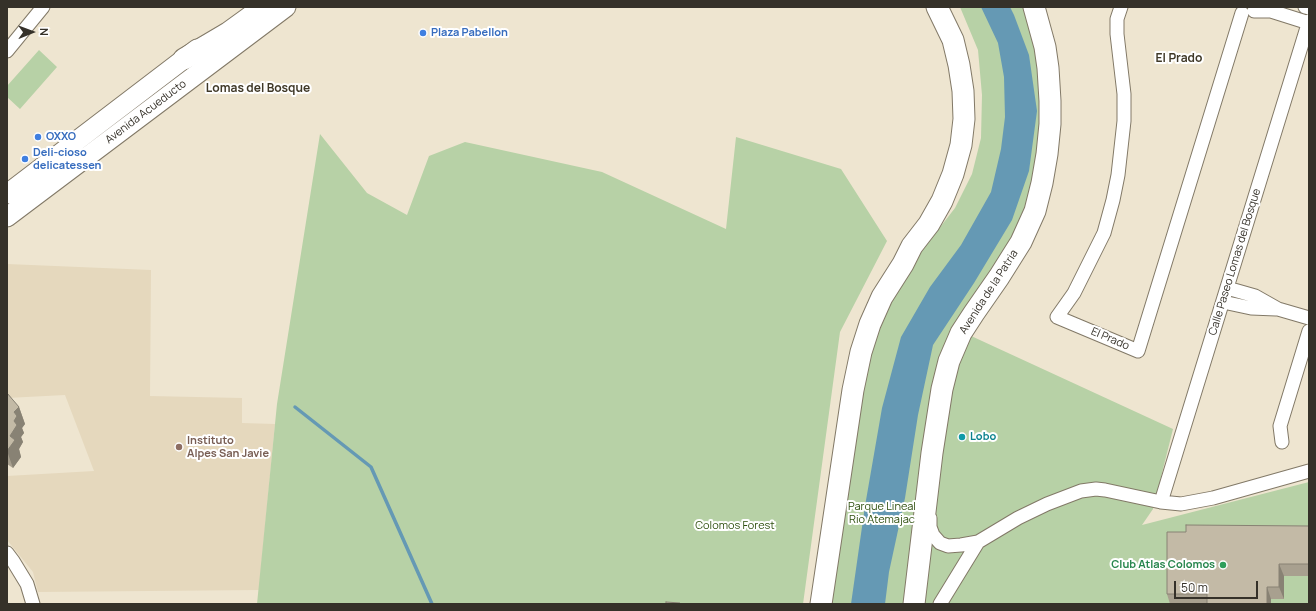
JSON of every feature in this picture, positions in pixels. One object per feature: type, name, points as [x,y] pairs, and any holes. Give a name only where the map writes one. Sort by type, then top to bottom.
[{"type":"main road","name":"Avenida Acueducto","points":[[8,192],[184,59],[249,7]]},
{"type":"main road","points":[[184,59],[228,33],[264,7]]},
{"type":"main road","name":"Avenida Acueducto","points":[[7,217],[286,7]]},
{"type":"main road","points":[[821,604],[853,390],[861,352],[870,324],[882,297],[903,264],[912,246],[942,201],[953,174],[961,145],[964,118],[963,92],[959,65],[952,40],[938,7]]},
{"type":"main road","points":[[903,264],[935,228],[950,206],[961,182],[970,155],[975,126],[976,91],[971,58],[962,28],[952,7]]},
{"type":"main road","name":"Avenida de la Patria","points":[[914,604],[932,453],[942,389],[949,361],[961,333],[1021,242],[1035,210],[1042,183],[1050,124],[1050,101],[1045,46],[1034,7]]},
{"type":"street","points":[[7,51],[43,7]]},
{"type":"street","name":"El Prado","points":[[1121,7],[1117,19],[1117,34],[1124,94],[1124,121],[1118,175],[1104,233],[1074,293],[1057,317],[1138,351],[1247,10],[1271,11],[1309,22]]},
{"type":"street","points":[[1305,7],[1309,8]]},
{"type":"street","name":"Calle Paseo Lomas del Bosque","points":[[1161,502],[1309,22]]},
{"type":"street","points":[[1227,288],[1255,296],[1278,309],[1309,318]]},
{"type":"street","points":[[1223,302],[1251,308],[1278,309]]},
{"type":"street","points":[[1282,442],[1280,426],[1303,368],[1309,331]]},
{"type":"street","points":[[932,453],[930,527],[933,535],[940,543],[948,546],[961,546],[978,542],[1018,518],[1047,504],[1081,491],[1096,489],[1105,490],[1161,502],[1181,504],[1213,498],[1309,471]]},
{"type":"street","points":[[940,604],[978,542]]},
{"type":"street","points":[[7,553],[27,584],[33,604]]},
{"type":"shaded area","name":"Instituto Alpes San Javie","points":[[7,264],[151,270],[150,396],[242,398],[242,423],[275,424],[259,590],[38,592],[33,572],[7,540],[7,476],[94,471],[65,395],[7,398]]},
{"type":"green space","name":"Parque Lineal Rio Atemajac","points":[[960,7],[1033,7],[1049,101],[1021,234],[952,342],[911,604],[831,604],[867,352],[889,296],[913,262],[955,208],[972,174],[981,138],[982,95],[978,50]]},
{"type":"green space","points":[[39,50],[57,67],[20,109],[7,97],[7,86]]},
{"type":"green space","name":"Colomos Forest","points":[[320,134],[367,193],[407,215],[429,156],[465,142],[602,172],[726,229],[736,137],[841,169],[887,241],[840,332],[803,604],[257,604],[277,404]]},
{"type":"green space","points":[[969,335],[1173,429],[1153,509],[1142,525],[1309,482],[1309,604],[919,604],[948,399]]},
{"type":"water","points":[[981,7],[1010,7],[1029,55],[1037,111],[1029,171],[1012,220],[974,283],[933,345],[918,415],[905,498],[889,572],[885,604],[851,604],[865,506],[882,408],[901,337],[930,287],[961,245],[991,192],[1001,149],[1005,117],[1004,77],[998,43]]},
{"type":"building","points":[[7,393],[19,407],[14,412],[17,416],[14,421],[17,425],[10,436],[15,440],[7,451]]},
{"type":"building","points":[[1186,525],[1309,526],[1309,564],[1279,564],[1279,587],[1267,587],[1267,604],[1207,604],[1207,594],[1167,594],[1167,532],[1186,532]]},
{"type":"building","points":[[666,602],[680,603],[680,604],[666,604]]},
{"type":"waterway","points":[[295,407],[371,467],[432,604]]},
{"type":"place","name":"Plaza Pabellon","points":[[423,33]]},
{"type":"place","name":"OXXO","points":[[38,137]]},
{"type":"place","name":"Deli-cioso delicatessen","points":[[25,159]]},
{"type":"place","name":"Lobo","points":[[962,437]]},
{"type":"place","name":"Instituto Alpes San Javie","points":[[179,447]]},
{"type":"place","name":"Club Atlas Colomos","points":[[1223,565]]},
{"type":"district","name":"El Prado","points":[[1179,59]]},
{"type":"district","name":"Lomas del Bosque","points":[[258,89]]}]
